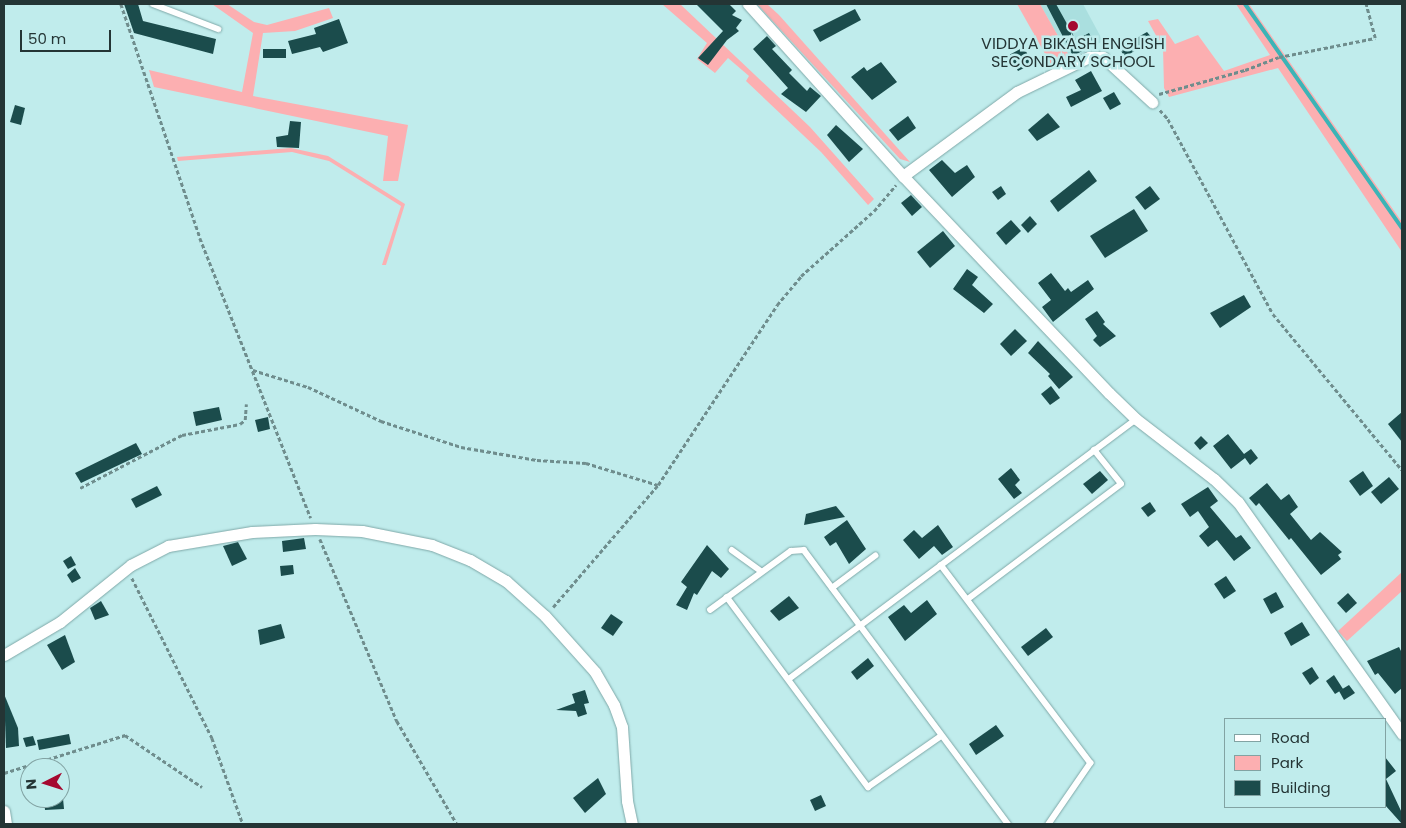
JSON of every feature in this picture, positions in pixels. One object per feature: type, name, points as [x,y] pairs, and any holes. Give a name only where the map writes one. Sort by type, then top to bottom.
[{"type":"street","points":[[748,4],[903,176],[1136,419],[1214,478],[1238,502],[1402,734]]},
{"type":"street","points":[[903,176],[1017,92],[1089,56],[1103,57],[1150,100]]},
{"type":"street","points":[[4,655],[60,622],[125,569],[168,546],[252,532],[315,529],[362,531],[453,552],[506,581],[545,616],[595,672],[614,705],[625,746],[627,802],[632,824]]},
{"type":"street","points":[[4,811],[6,824]]},
{"type":"lane","points":[[153,4],[218,29]]},
{"type":"lane","points":[[789,679],[1136,419]]},
{"type":"lane","points":[[968,599],[1120,484],[1094,450]]},
{"type":"lane","points":[[732,550],[761,570]]},
{"type":"lane","points":[[710,610],[761,570],[791,551],[804,550],[1008,824]]},
{"type":"lane","points":[[832,588],[875,556]]},
{"type":"lane","points":[[941,565],[1092,763],[1049,824]]},
{"type":"lane","points":[[727,597],[868,787],[941,736]]},
{"type":"path","points":[[121,4],[200,238],[315,529],[398,720],[457,824]]},
{"type":"path","points":[[1366,4],[1375,38],[1279,57],[1245,70],[1150,100],[1168,119],[1274,314],[1402,470]]},
{"type":"path","points":[[545,616],[658,485],[777,305],[800,276],[874,211],[903,176]]},
{"type":"path","points":[[253,370],[308,387],[381,421],[461,447],[536,460],[586,463],[658,485]]},
{"type":"path","points":[[80,488],[182,435],[240,424],[244,420],[246,404]]},
{"type":"path","points":[[125,569],[180,670],[212,738],[242,824]]},
{"type":"path","points":[[4,773],[124,735],[202,787]]},
{"type":"shaded area","name":"VIDDYA BIKASH ENGLISH SECONDARY SCHOOL","points":[[1040,4],[1083,4],[1103,41],[1071,59]]},
{"type":"green space","points":[[212,4],[227,4],[254,22],[267,25],[329,8],[333,18],[295,31],[263,33],[253,96],[408,125],[398,181],[383,181],[388,136],[154,87],[149,70],[242,92],[253,33]]},
{"type":"green space","points":[[662,4],[680,4],[810,127],[874,199],[868,205],[821,152],[746,81],[749,76],[728,58],[715,73],[697,59],[707,43]]},
{"type":"green space","points":[[757,4],[767,4],[779,15],[910,162],[900,159]]},
{"type":"green space","points":[[1017,4],[1040,4],[1071,59],[1053,68]]},
{"type":"green space","points":[[1236,4],[1249,4],[1402,222],[1402,252],[1278,68],[1169,97],[1164,88],[1163,48],[1148,21],[1158,19],[1175,44],[1198,35],[1224,71],[1270,55]]},
{"type":"green space","points":[[291,148],[328,156],[405,204],[386,265],[382,265],[401,206],[329,161],[292,152],[178,161],[177,157]]},
{"type":"green space","points":[[1402,572],[1402,591],[1347,641],[1338,631]]},
{"type":"building","points":[[124,4],[138,4],[143,21],[216,39],[213,54],[134,33]]},
{"type":"building","points":[[696,4],[729,4],[736,11],[732,15],[742,20],[736,28],[739,31],[727,40],[708,65],[698,58],[723,31]]},
{"type":"building","points":[[1046,4],[1056,4],[1076,40],[1089,33],[1095,44],[1073,56]]},
{"type":"building","points":[[855,9],[861,20],[820,42],[813,30]]},
{"type":"building","points":[[339,19],[348,43],[323,52],[320,47],[292,54],[288,41],[316,34],[314,28]]},
{"type":"building","points":[[1147,32],[1153,39],[1125,57],[1119,48]]},
{"type":"building","points":[[767,36],[776,46],[772,49],[792,70],[789,73],[807,91],[810,87],[821,96],[806,112],[781,94],[788,88],[753,49]]},
{"type":"building","points":[[1024,47],[1032,64],[1018,71],[1009,55]]},
{"type":"building","points":[[263,49],[286,49],[286,58],[263,58]]},
{"type":"building","points":[[881,62],[897,82],[872,100],[851,77],[864,67],[867,71]]},
{"type":"building","points":[[1091,71],[1102,91],[1071,107],[1066,97],[1081,90],[1075,80]]},
{"type":"building","points":[[1114,92],[1121,104],[1110,110],[1103,98]]},
{"type":"building","points":[[15,105],[25,108],[21,125],[10,122]]},
{"type":"building","points":[[1048,113],[1060,127],[1037,141],[1028,130]]},
{"type":"building","points":[[908,116],[916,128],[898,141],[889,130]]},
{"type":"building","points":[[290,121],[301,122],[299,148],[277,147],[276,137],[288,135]]},
{"type":"building","points":[[836,125],[863,149],[849,162],[827,135]]},
{"type":"building","points":[[942,160],[955,173],[967,165],[975,177],[952,197],[929,170]]},
{"type":"building","points":[[1089,170],[1097,181],[1058,212],[1050,201]]},
{"type":"building","points":[[1001,186],[1006,194],[998,200],[992,192]]},
{"type":"building","points":[[1150,186],[1160,199],[1145,210],[1135,197]]},
{"type":"building","points":[[911,195],[922,207],[912,216],[901,203]]},
{"type":"building","points":[[1134,209],[1148,231],[1105,258],[1090,236]]},
{"type":"building","points":[[1030,216],[1037,224],[1028,233],[1021,225]]},
{"type":"building","points":[[1011,220],[1021,231],[1006,245],[996,233]]},
{"type":"building","points":[[943,231],[955,246],[930,268],[917,252]]},
{"type":"building","points":[[967,269],[978,277],[972,285],[993,304],[984,313],[953,289]]},
{"type":"building","points":[[1051,273],[1065,291],[1068,288],[1071,292],[1088,280],[1094,289],[1053,322],[1042,307],[1051,300],[1038,283]]},
{"type":"building","points":[[1244,295],[1251,307],[1220,328],[1210,313]]},
{"type":"building","points":[[1097,311],[1105,322],[1103,324],[1116,336],[1100,347],[1093,340],[1097,336],[1085,319]]},
{"type":"building","points":[[1015,329],[1027,341],[1011,356],[1000,344]]},
{"type":"building","points":[[1038,341],[1073,377],[1059,389],[1048,376],[1050,374],[1028,353]]},
{"type":"building","points":[[1051,386],[1060,398],[1050,405],[1041,394]]},
{"type":"building","points":[[219,407],[222,420],[196,426],[193,412]]},
{"type":"building","points":[[1402,412],[1402,442],[1388,424]]},
{"type":"building","points":[[268,417],[270,429],[258,432],[255,420]]},
{"type":"building","points":[[1228,434],[1244,454],[1251,449],[1258,458],[1250,465],[1245,458],[1231,469],[1213,446]]},
{"type":"building","points":[[1201,436],[1208,443],[1200,450],[1194,443]]},
{"type":"building","points":[[136,443],[142,454],[81,483],[75,473]]},
{"type":"building","points":[[1011,468],[1020,480],[1015,485],[1022,493],[1014,499],[998,479]]},
{"type":"building","points":[[1100,471],[1108,480],[1092,494],[1083,484]]},
{"type":"building","points":[[1363,471],[1373,486],[1360,496],[1349,481]]},
{"type":"building","points":[[1389,477],[1399,489],[1381,504],[1371,492]]},
{"type":"building","points":[[1267,483],[1281,500],[1289,494],[1298,507],[1290,514],[1311,540],[1320,532],[1342,552],[1338,555],[1341,559],[1321,575],[1259,503],[1256,506],[1249,498]]},
{"type":"building","points":[[157,486],[162,495],[136,508],[131,499]]},
{"type":"building","points":[[1208,487],[1218,501],[1210,507],[1236,538],[1241,535],[1251,548],[1234,561],[1217,540],[1208,547],[1199,536],[1209,527],[1198,511],[1190,517],[1181,504]]},
{"type":"building","points":[[1150,502],[1156,511],[1148,517],[1141,508]]},
{"type":"building","points":[[836,506],[845,517],[804,525],[806,514]]},
{"type":"building","points":[[847,520],[866,549],[849,564],[836,542],[830,546],[824,537]]},
{"type":"building","points":[[938,525],[953,547],[942,555],[934,546],[919,559],[903,540],[914,530],[922,538]]},
{"type":"building","points":[[304,538],[306,549],[283,552],[282,541]]},
{"type":"building","points":[[238,542],[247,559],[232,566],[223,546]]},
{"type":"building","points":[[707,545],[729,569],[721,578],[712,571],[697,595],[694,593],[687,610],[676,605],[687,587],[681,582]]},
{"type":"building","points":[[71,556],[76,565],[68,569],[63,561]]},
{"type":"building","points":[[293,565],[294,574],[281,576],[280,566]]},
{"type":"building","points":[[75,568],[81,578],[72,583],[67,575]]},
{"type":"building","points":[[1226,576],[1236,591],[1224,599],[1214,584]]},
{"type":"building","points":[[1276,592],[1284,607],[1271,614],[1263,599]]},
{"type":"building","points":[[1348,593],[1357,603],[1346,613],[1337,603]]},
{"type":"building","points":[[789,596],[799,608],[779,621],[770,611]]},
{"type":"building","points":[[927,600],[937,614],[905,641],[888,617],[904,605],[911,613]]},
{"type":"building","points":[[101,601],[109,615],[95,620],[90,608]]},
{"type":"building","points":[[611,614],[623,622],[613,636],[601,628]]},
{"type":"building","points":[[1302,622],[1310,635],[1291,646],[1284,633]]},
{"type":"building","points":[[281,624],[285,638],[260,645],[258,630]]},
{"type":"building","points":[[1046,628],[1053,637],[1028,656],[1021,647]]},
{"type":"building","points":[[65,635],[75,662],[62,670],[47,645]]},
{"type":"building","points":[[1399,647],[1402,653],[1402,688],[1395,694],[1378,673],[1375,675],[1367,661]]},
{"type":"building","points":[[868,658],[874,666],[857,680],[851,672]]},
{"type":"building","points":[[1312,667],[1319,678],[1310,685],[1302,673]]},
{"type":"building","points":[[1334,675],[1343,689],[1335,694],[1326,681]]},
{"type":"building","points":[[1349,685],[1355,693],[1344,700],[1339,691]]},
{"type":"building","points":[[585,690],[589,703],[584,704],[587,714],[578,717],[576,711],[556,710],[575,703],[572,694]]},
{"type":"building","points":[[4,694],[18,728],[19,746],[6,748]]},
{"type":"building","points":[[996,725],[1004,736],[976,755],[969,744]]},
{"type":"building","points":[[69,734],[71,744],[39,750],[37,740]]},
{"type":"building","points":[[33,736],[36,745],[26,747],[23,738]]},
{"type":"building","points":[[1386,758],[1396,771],[1386,779]]},
{"type":"building","points":[[598,778],[606,794],[585,813],[573,798]]},
{"type":"building","points":[[1386,779],[1402,813],[1402,824],[1386,806]]},
{"type":"building","points":[[821,795],[826,806],[815,811],[810,800]]},
{"type":"building","points":[[45,808],[64,809],[45,810]]},
{"type":"waterway","points":[[1245,4],[1402,228]]},
{"type":"place","name":"VIDDYA BIKASH ENGLISH SECONDARY SCHOOL","points":[[1073,26]]}]
